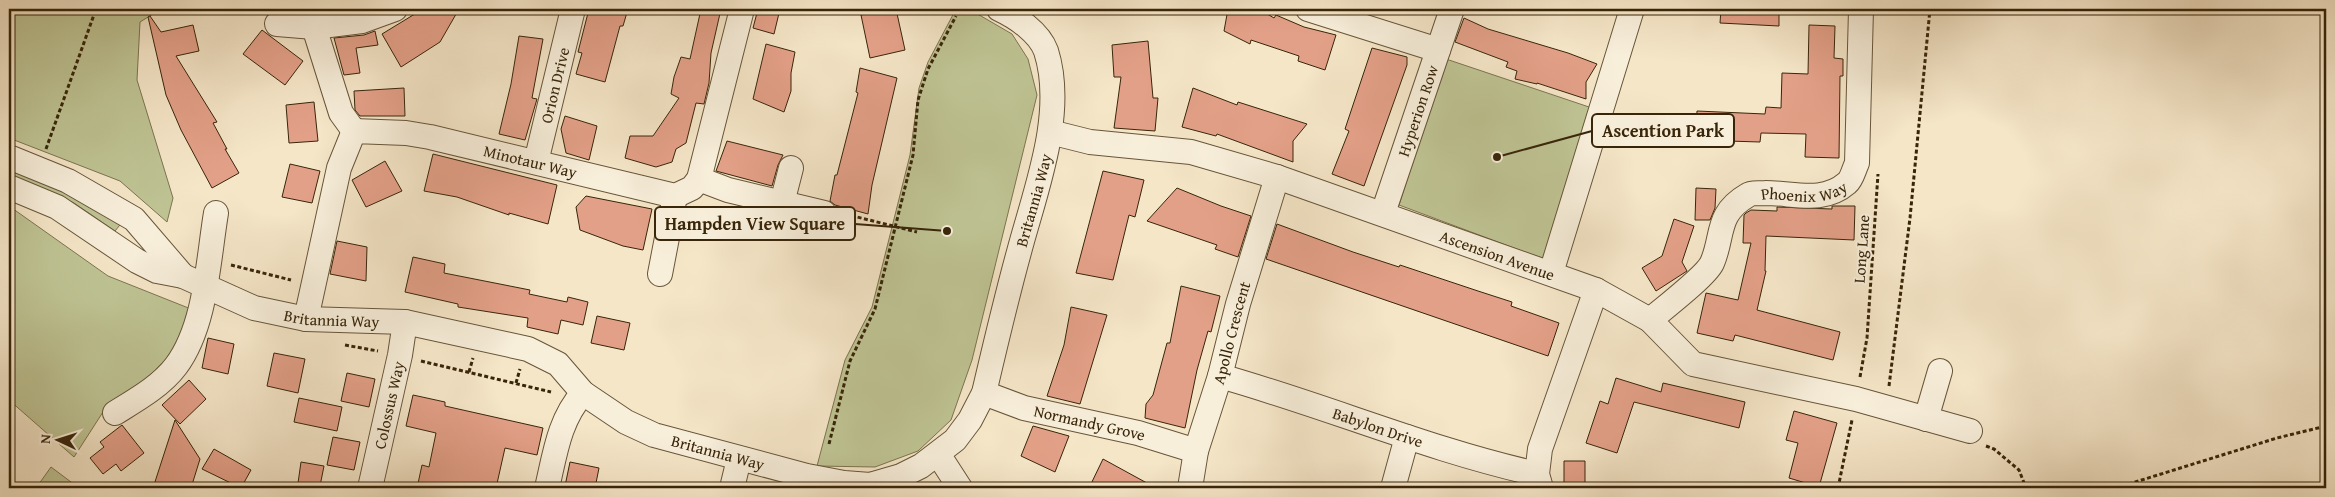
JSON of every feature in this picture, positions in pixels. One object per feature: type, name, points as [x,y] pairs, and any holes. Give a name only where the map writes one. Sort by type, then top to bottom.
[{"type":"street","points":[[277,24],[314,27],[362,22],[395,9]]},
{"type":"street","name":"Orion Drive","points":[[536,162],[573,9]]},
{"type":"street","points":[[660,274],[675,196],[692,188],[699,179],[742,9]]},
{"type":"street","name":"Britannia Way","points":[[9,187],[57,207],[137,261],[157,271],[183,276],[254,308],[306,318],[405,322],[528,349],[558,364],[578,398],[654,435],[807,476],[844,484],[870,486],[900,476],[938,454],[955,440],[970,420],[984,393],[1050,132],[1053,82],[1045,49],[1031,30],[1013,16],[999,9]]},
{"type":"street","points":[[1308,9],[1438,50]]},
{"type":"street","name":"Hyperion Row","points":[[1383,213],[1452,9]]},
{"type":"street","points":[[1551,273],[1632,9]]},
{"type":"street","name":"Phoenix Way","points":[[1650,320],[1684,291],[1711,264],[1720,227],[1731,209],[1749,194],[1771,193],[1804,198],[1826,194],[1848,182],[1857,163],[1861,9]]},
{"type":"street","points":[[306,318],[339,168],[354,131],[340,113],[314,27]]},
{"type":"street","name":"Minotaur Way","points":[[354,131],[406,133],[430,137],[675,196]]},
{"type":"street","name":"Ascension Avenue","points":[[1050,132],[1090,142],[1191,152],[1214,157],[1277,177],[1596,290],[1650,320],[1693,364],[1856,399],[1970,431]]},
{"type":"street","name":"Britannia Way","points":[[9,157],[68,181],[134,219],[183,276]]},
{"type":"street","points":[[782,203],[791,168]]},
{"type":"street","name":"Apollo Crescent","points":[[1190,488],[1196,451],[1220,376],[1238,304],[1277,177]]},
{"type":"street","points":[[699,179],[728,190],[824,213]]},
{"type":"street","points":[[116,413],[149,391],[176,366],[190,337],[205,285],[216,213]]},
{"type":"street","points":[[1539,481],[1540,449],[1596,290]]},
{"type":"street","name":"Colossus Way","points":[[370,488],[400,356],[405,322]]},
{"type":"street","points":[[1926,419],[1940,371]]},
{"type":"street","name":"Babylon Drive","points":[[1220,376],[1508,468],[1539,481]]},
{"type":"street","name":"Normandy Grove","points":[[984,393],[1024,408],[1138,433],[1196,451]]},
{"type":"street","points":[[547,488],[560,432],[578,398]]},
{"type":"street","points":[[1393,488],[1407,437]]},
{"type":"street","points":[[938,454],[960,488]]},
{"type":"street","points":[[732,488],[739,459]]},
{"type":"path","points":[[39,168],[96,9]]},
{"type":"path","points":[[1884,407],[1890,375],[1910,218],[1930,9]]},
{"type":"path","points":[[829,444],[850,361],[874,309],[913,155],[918,100],[928,69],[956,16]]},
{"type":"path","name":"Long Lane","points":[[1838,488],[1867,338],[1879,167]]},
{"type":"path","points":[[824,213],[838,212],[917,232]]},
{"type":"path","points":[[400,356],[578,398]]},
{"type":"path","points":[[2116,488],[2277,438],[2326,426]]},
{"type":"green space","points":[[9,9],[161,9],[140,22],[137,80],[173,198],[167,222],[120,181],[9,138]]},
{"type":"green space","points":[[956,9],[969,9],[1012,34],[1028,59],[1037,95],[972,360],[951,420],[918,451],[875,467],[817,466],[845,360],[872,307],[910,155],[919,88],[928,62]]},
{"type":"green space","points":[[1446,59],[1595,109],[1546,260],[1399,205]]},
{"type":"green space","points":[[9,165],[124,220],[115,231],[74,203],[9,174]]},
{"type":"green space","points":[[9,206],[108,276],[191,309],[183,334],[168,357],[144,382],[103,412],[74,457],[9,400]]},
{"type":"green space","points":[[51,467],[79,488],[36,488]]},
{"type":"building","points":[[423,9],[459,9],[440,42],[401,67],[382,34]]},
{"type":"building","points":[[589,9],[628,9],[623,26],[620,26],[605,82],[576,74],[582,53],[578,52]]},
{"type":"building","points":[[701,9],[721,9],[711,53],[709,83],[704,104],[696,103],[686,143],[676,149],[672,162],[656,167],[625,158],[630,136],[653,136],[679,98],[671,94],[674,77],[681,57],[690,59]]},
{"type":"building","points":[[758,9],[780,9],[774,34],[753,28]]},
{"type":"building","points":[[896,9],[905,50],[870,58],[861,15]]},
{"type":"building","points":[[1228,9],[1259,9],[1274,18],[1276,15],[1304,27],[1336,35],[1325,70],[1298,61],[1299,56],[1251,40],[1250,44],[1224,31]]},
{"type":"building","points":[[1721,9],[1779,9],[1779,26],[1720,23]]},
{"type":"building","points":[[150,16],[161,32],[193,25],[199,51],[176,56],[217,122],[213,123],[239,173],[212,188],[181,130],[166,95],[148,17]]},
{"type":"building","points":[[1464,18],[1488,29],[1568,53],[1597,64],[1586,82],[1586,99],[1537,83],[1515,79],[1517,71],[1506,67],[1508,62],[1455,42]]},
{"type":"building","points":[[1809,25],[1835,26],[1834,58],[1843,59],[1843,76],[1840,76],[1839,158],[1805,157],[1806,134],[1761,133],[1760,142],[1695,140],[1697,111],[1765,114],[1766,107],[1781,108],[1782,73],[1808,74]]},
{"type":"building","points":[[262,30],[303,61],[285,85],[243,54]]},
{"type":"building","points":[[375,31],[378,45],[356,48],[360,73],[344,75],[334,38],[364,35]]},
{"type":"building","points":[[519,36],[543,39],[532,98],[537,99],[525,140],[499,134],[511,84]]},
{"type":"building","points":[[1148,41],[1153,98],[1158,98],[1155,131],[1114,128],[1121,77],[1114,77],[1112,45]]},
{"type":"building","points":[[766,44],[795,52],[791,73],[791,91],[784,112],[753,99]]},
{"type":"building","points":[[1372,48],[1407,57],[1407,65],[1364,186],[1332,174],[1349,131],[1345,129]]},
{"type":"building","points":[[860,68],[897,78],[872,185],[868,214],[835,205],[830,201],[835,175],[837,175],[858,93],[856,92]]},
{"type":"building","points":[[404,88],[405,116],[360,116],[355,110],[354,91]]},
{"type":"building","points":[[1193,88],[1237,105],[1238,102],[1307,124],[1293,141],[1293,162],[1217,134],[1216,136],[1182,127]]},
{"type":"building","points":[[314,102],[318,141],[289,143],[286,105]]},
{"type":"building","points":[[565,116],[597,126],[589,160],[566,153],[561,129]]},
{"type":"building","points":[[727,141],[783,155],[772,186],[716,171]]},
{"type":"building","points":[[433,154],[557,185],[548,224],[509,213],[509,215],[457,197],[424,191]]},
{"type":"building","points":[[385,161],[402,191],[366,207],[352,180]]},
{"type":"building","points":[[290,164],[320,171],[312,203],[282,197]]},
{"type":"building","points":[[1103,171],[1144,180],[1135,217],[1129,215],[1113,280],[1076,273]]},
{"type":"building","points":[[1177,188],[1251,216],[1238,257],[1215,249],[1217,245],[1147,221]]},
{"type":"building","points":[[1696,188],[1716,189],[1715,208],[1710,220],[1695,220]]},
{"type":"building","points":[[586,196],[652,209],[643,250],[623,246],[580,230],[576,207]]},
{"type":"building","points":[[1832,206],[1855,206],[1854,240],[1766,236],[1766,271],[1757,310],[1840,332],[1833,360],[1735,335],[1733,341],[1697,333],[1706,293],[1738,300],[1751,243],[1743,243],[1744,215],[1746,213],[1751,210],[1777,211],[1777,207],[1832,209]]},
{"type":"building","points":[[1674,219],[1694,226],[1682,262],[1687,271],[1656,291],[1642,268],[1662,256]]},
{"type":"building","points":[[1277,224],[1353,252],[1399,267],[1400,265],[1512,302],[1511,306],[1559,323],[1548,356],[1266,259]]},
{"type":"building","points":[[337,241],[367,247],[366,281],[330,274]]},
{"type":"building","points":[[413,257],[445,264],[444,273],[530,290],[529,294],[567,302],[568,297],[588,302],[583,325],[561,320],[558,334],[527,327],[528,318],[458,307],[458,304],[405,292]]},
{"type":"building","points":[[1181,286],[1220,296],[1211,332],[1208,331],[1197,370],[1185,428],[1145,418],[1146,404],[1153,395],[1167,343],[1170,343]]},
{"type":"building","points":[[1071,307],[1107,315],[1080,404],[1047,396],[1064,345]]},
{"type":"building","points":[[597,316],[630,323],[624,350],[591,343]]},
{"type":"building","points":[[208,338],[234,344],[228,374],[202,368]]},
{"type":"building","points":[[274,353],[305,359],[298,393],[267,386]]},
{"type":"building","points":[[347,373],[375,379],[369,407],[341,401]]},
{"type":"building","points":[[1616,378],[1661,392],[1663,383],[1745,402],[1739,428],[1634,402],[1617,453],[1586,443],[1600,401],[1608,404]]},
{"type":"building","points":[[189,380],[206,399],[180,424],[162,405]]},
{"type":"building","points":[[413,395],[445,402],[445,406],[543,428],[537,455],[505,448],[496,488],[417,488],[422,465],[429,467],[436,433],[406,426]]},
{"type":"building","points":[[299,398],[342,407],[337,431],[294,422]]},
{"type":"building","points":[[1794,411],[1837,423],[1819,487],[1789,478],[1798,443],[1786,440]]},
{"type":"building","points":[[175,420],[200,459],[191,488],[153,488]]},
{"type":"building","points":[[122,425],[144,453],[121,471],[116,464],[103,474],[90,458],[104,447],[100,442]]},
{"type":"building","points":[[1033,426],[1069,436],[1055,472],[1021,456]]},
{"type":"building","points":[[333,437],[360,442],[354,470],[327,465]]},
{"type":"building","points":[[214,449],[251,470],[241,488],[202,469]]},
{"type":"building","points":[[1103,459],[1156,488],[1089,488]]},
{"type":"building","points":[[1564,461],[1585,461],[1585,488],[1564,488]]},
{"type":"building","points":[[301,462],[324,466],[320,486],[298,483]]},
{"type":"building","points":[[570,462],[599,468],[595,488],[565,486]]},
{"type":"place","name":"Ascention Park","points":[[1497,157]]},
{"type":"place","name":"Hampden View Square","points":[[947,231]]}]
